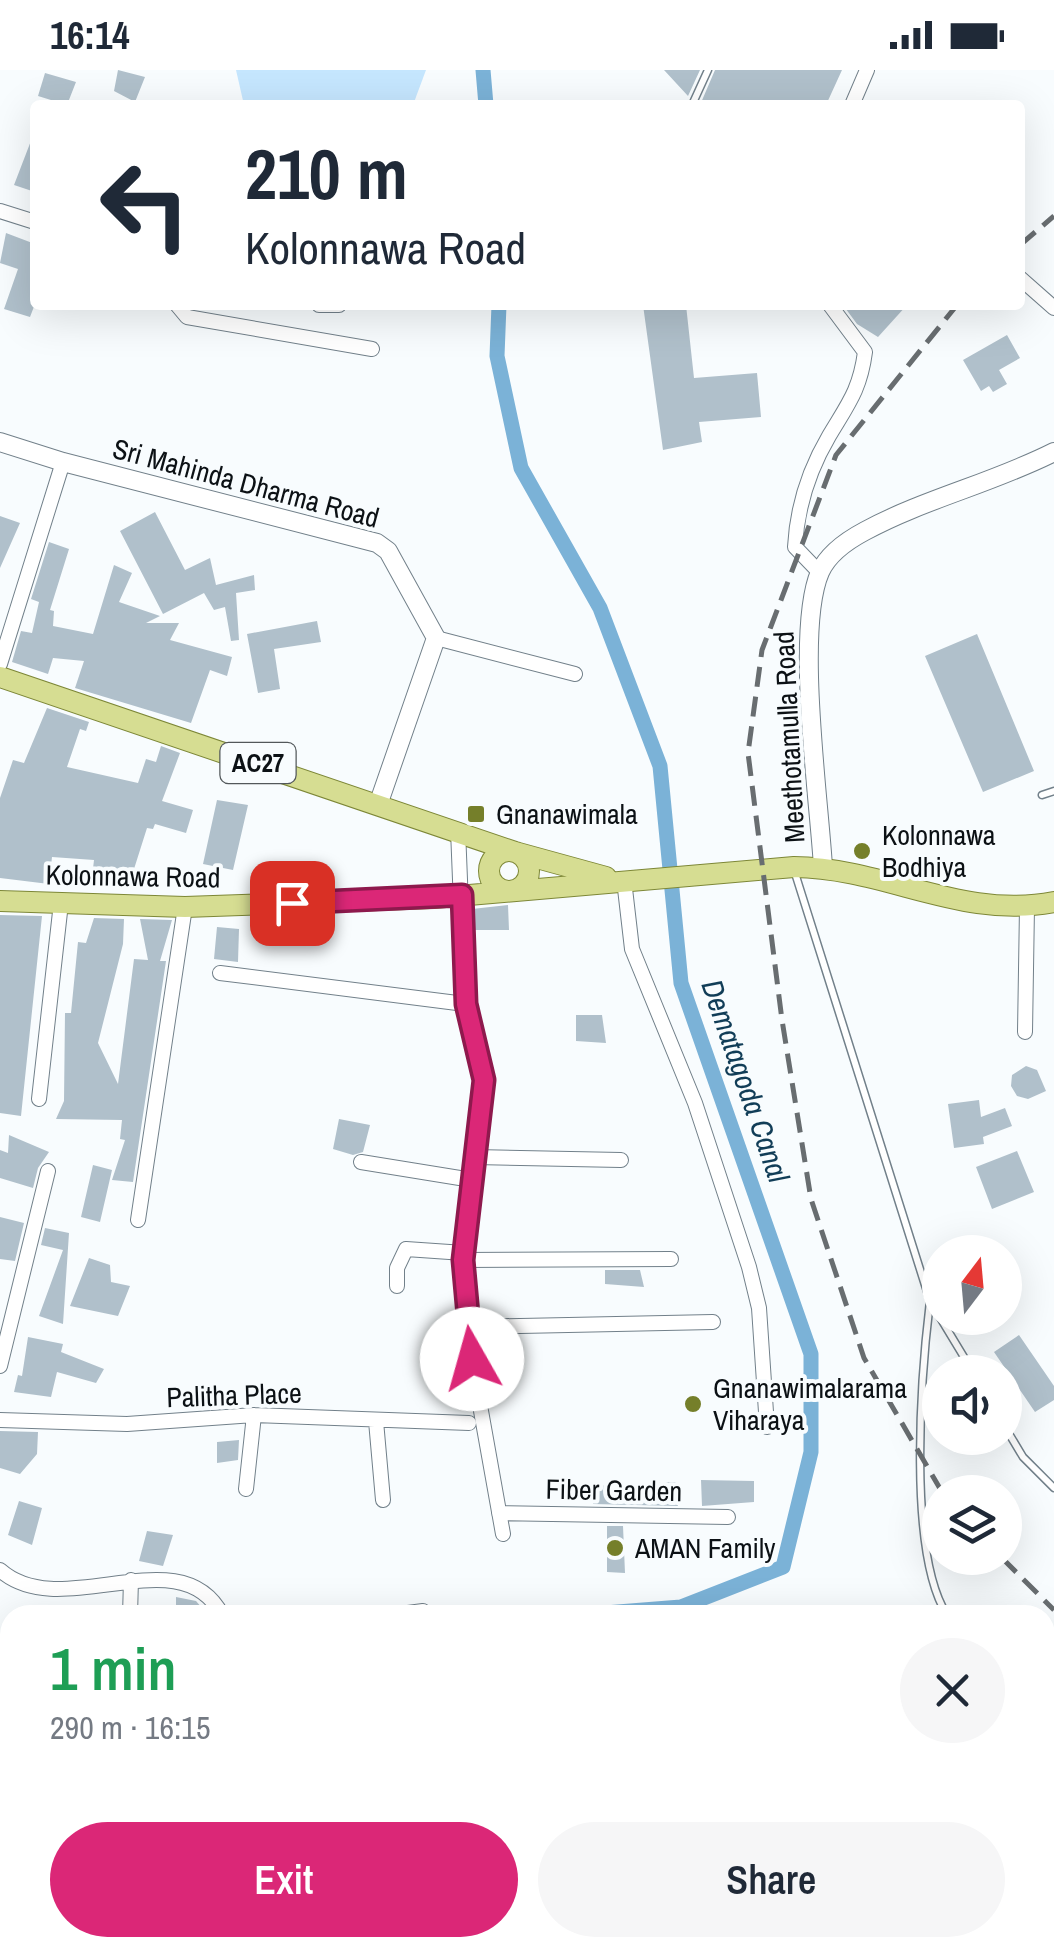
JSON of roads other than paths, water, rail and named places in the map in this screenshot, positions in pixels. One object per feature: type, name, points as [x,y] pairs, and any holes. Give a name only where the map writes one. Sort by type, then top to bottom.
[{"type":"main road","name":"AC27","points":[[0,677],[378,802],[516,852],[622,880]]},
{"type":"main road","points":[[516,852],[526,860],[529,873],[524,885],[512,891],[494,884],[488,872],[496,855],[516,852]]},
{"type":"main road","name":"Kolonnawa Road","points":[[0,901],[185,907],[462,895],[823,867],[899,882],[971,906],[1027,907],[1054,902]]},
{"type":"street","points":[[854,100],[867,70]]},
{"type":"street","points":[[0,211],[30,220]]},
{"type":"street","points":[[1025,282],[1054,308]]},
{"type":"street","points":[[181,310],[187,318],[372,349]]},
{"type":"street","points":[[834,310],[864,352],[860,386],[826,440],[796,512],[794,548],[820,572],[831,555],[864,532],[1054,452]]},
{"type":"street","name":"Sri Mahinda Dharma Road","points":[[0,442],[63,462],[377,543],[388,551],[436,638]]},
{"type":"street","points":[[0,664],[63,462]]},
{"type":"street","name":"Meethotamulla Road","points":[[820,572],[810,615],[810,659],[823,867]]},
{"type":"street","points":[[378,802],[436,638],[575,674]]},
{"type":"street","points":[[458,830],[466,1004],[484,1080],[464,1256],[466,1327],[503,1534]]},
{"type":"street","points":[[622,880],[632,950],[694,1103],[749,1267],[758,1308],[767,1426]]},
{"type":"street","points":[[39,1099],[61,902]]},
{"type":"street","points":[[138,1220],[185,907]]},
{"type":"street","points":[[1025,1032],[1027,907]]},
{"type":"street","points":[[220,972],[466,1004]]},
{"type":"street","points":[[474,1157],[621,1160]]},
{"type":"street","points":[[361,1162],[472,1180]]},
{"type":"street","points":[[0,1366],[48,1172]]},
{"type":"street","points":[[397,1286],[397,1268],[406,1250],[464,1256],[670,1260]]},
{"type":"street","points":[[466,1327],[712,1322]]},
{"type":"street","points":[[246,1490],[254,1415]]},
{"type":"street","name":"Palitha Place","points":[[0,1420],[127,1424],[254,1415],[469,1422]]},
{"type":"street","points":[[376,1421],[383,1500]]},
{"type":"street","name":"Fiber Garden","points":[[499,1513],[728,1517]]},
{"type":"street","points":[[1,1574],[34,1590],[172,1580],[196,1589],[217,1605]]},
{"type":"street","points":[[130,1605],[131,1580]]},
{"type":"lane","points":[[694,100],[708,70]]},
{"type":"lane","points":[[1042,795],[1054,791]]},
{"type":"lane","points":[[794,867],[922,1275]]},
{"type":"lane","points":[[926,1335],[920,1382],[925,1528],[943,1605]]},
{"type":"lane","points":[[1022,1455],[1054,1488]]},
{"type":"waterway","name":"Dematagoda Canal","points":[[483,70],[486,100]]},
{"type":"waterway","name":"Dematagoda Canal","points":[[499,310],[497,356],[521,468],[600,608],[660,766],[681,983],[811,1354],[811,1452],[783,1567],[686,1605]]},
{"type":"railway","points":[[1025,241],[1054,216]]},
{"type":"railway","points":[[932,1475],[864,1358],[811,1199],[782,1020],[748,753],[762,650],[836,455],[953,310]]},
{"type":"railway","points":[[1019,1575],[1049,1605]]},
{"type":"place","name":"Gnanawimala","points":[[476,814]]},
{"type":"place","name":"Kolonnawa Bodhiya","points":[[862,851]]},
{"type":"place","name":"Gnanawimalarama Viharaya","points":[[693,1404]]},
{"type":"place","name":"AMAN Family","points":[[615,1548]]}]
